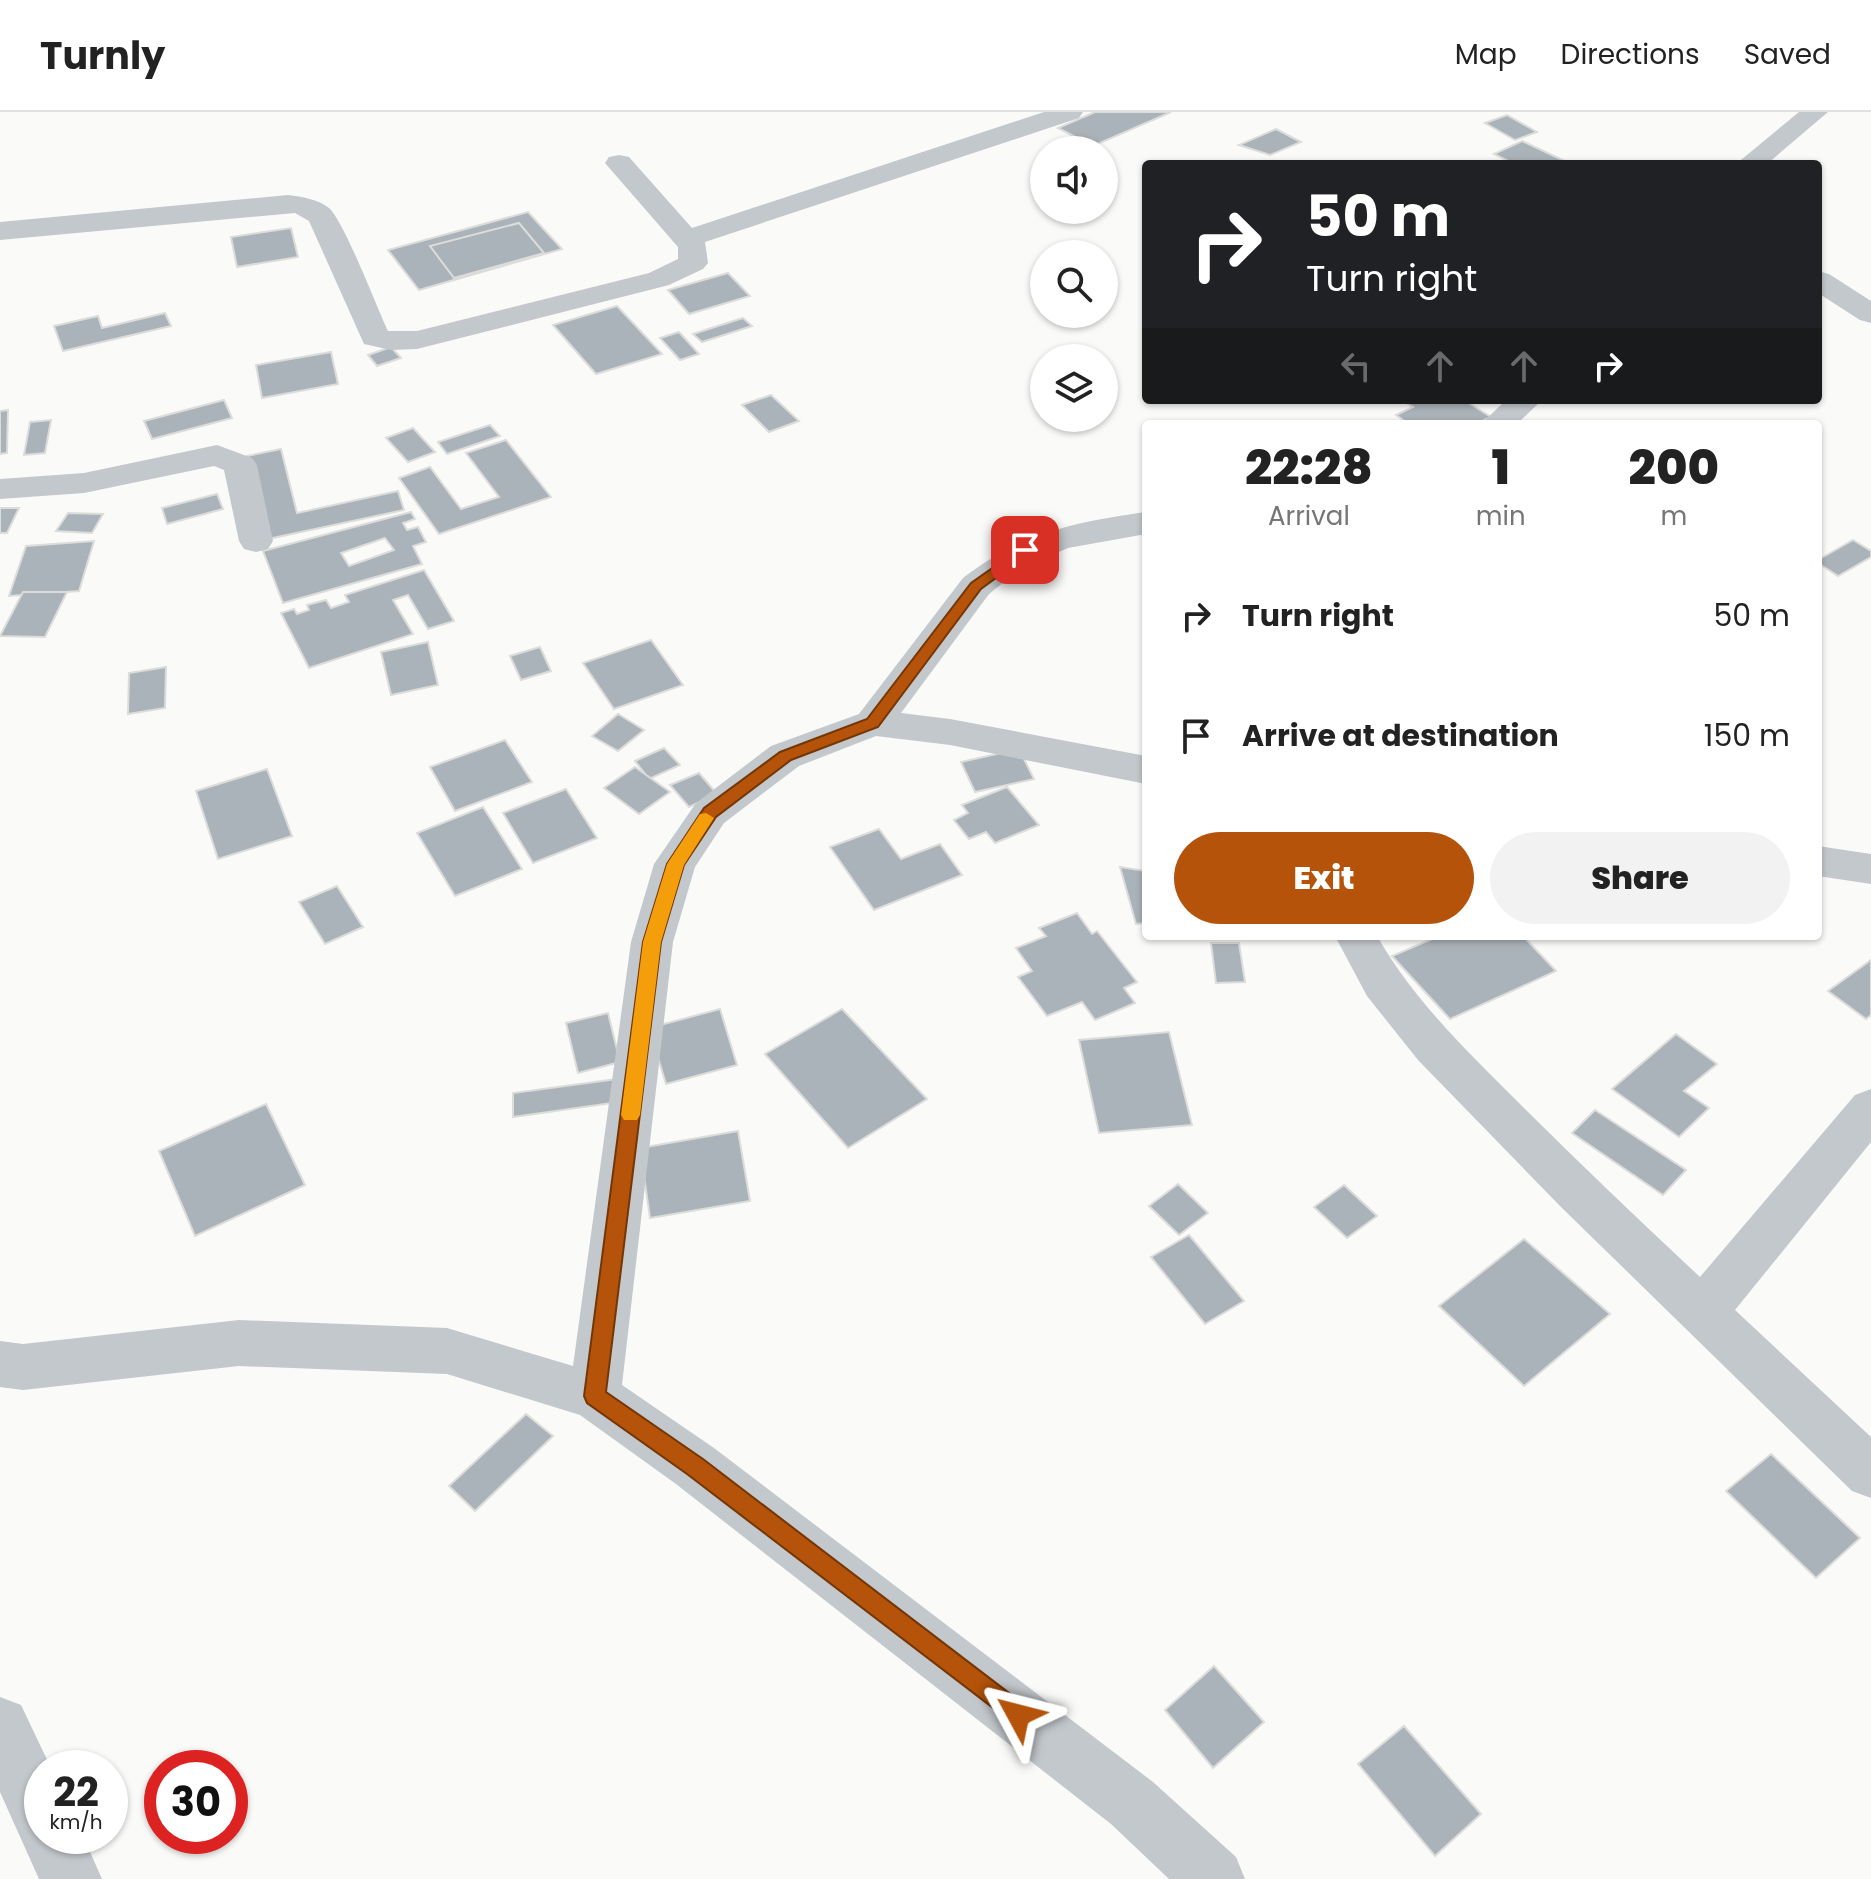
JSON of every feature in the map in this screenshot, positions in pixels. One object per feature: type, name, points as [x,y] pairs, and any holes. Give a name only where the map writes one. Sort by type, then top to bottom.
[{"type":"street","points":[[687,239],[1070,112]]},
{"type":"street","points":[[1755,160],[1815,112]]},
{"type":"street","points":[[0,231],[288,203],[303,205],[313,208],[322,217],[375,337],[391,341],[417,340],[659,279],[693,263],[693,246],[619,163]]},
{"type":"street","points":[[1822,283],[1871,314]]},
{"type":"street","points":[[1502,420],[1521,404]]},
{"type":"street","points":[[0,489],[84,483],[217,455],[240,465],[256,541]]},
{"type":"street","points":[[873,723],[976,586],[998,567],[1025,550],[1075,533],[1142,524]]},
{"type":"street","points":[[595,1396],[652,942],[675,864],[710,813],[785,756],[873,723],[950,732],[1142,769]]},
{"type":"street","points":[[1822,862],[1871,869]]},
{"type":"street","points":[[1358,940],[1382,984],[1434,1047],[1577,1192],[1871,1473]]},
{"type":"street","points":[[1703,1311],[1871,1108]]},
{"type":"street","points":[[0,1364],[23,1367],[239,1343],[447,1351],[595,1396],[695,1466],[1108,1784],[1214,1879]]},
{"type":"street","points":[[0,1726],[24,1777]]},
{"type":"street","points":[[59,1854],[71,1879]]},
{"type":"building","points":[[1095,112],[1171,112],[1116,136],[1074,136],[1058,128]]},
{"type":"building","points":[[1507,115],[1537,132],[1515,140],[1485,123]]},
{"type":"building","points":[[1276,129],[1301,142],[1270,155],[1239,145]]},
{"type":"building","points":[[1522,141],[1562,160],[1506,160],[1494,154]]},
{"type":"building","points":[[528,212],[562,249],[419,290],[388,250]]},
{"type":"building","points":[[519,223],[544,253],[454,278],[430,246]]},
{"type":"building","points":[[291,228],[298,257],[237,267],[231,237]]},
{"type":"building","points":[[728,273],[750,296],[689,314],[668,290]]},
{"type":"building","points":[[617,306],[662,354],[596,374],[553,325]]},
{"type":"building","points":[[165,313],[171,326],[63,351],[54,326],[98,316],[102,328]]},
{"type":"building","points":[[743,318],[752,326],[702,342],[693,334]]},
{"type":"building","points":[[679,332],[699,354],[680,360],[660,338]]},
{"type":"building","points":[[391,347],[401,358],[377,366],[368,355]]},
{"type":"building","points":[[331,352],[338,384],[262,398],[256,365]]},
{"type":"building","points":[[771,395],[799,421],[769,432],[742,405]]},
{"type":"building","points":[[224,400],[232,418],[152,439],[144,421]]},
{"type":"building","points":[[1408,404],[1470,404],[1491,417],[1485,420],[1403,420],[1396,415],[1413,407]]},
{"type":"building","points":[[8,410],[7,453],[0,454],[0,411]]},
{"type":"building","points":[[51,420],[45,453],[24,455],[30,422]]},
{"type":"building","points":[[490,425],[500,436],[447,454],[438,442]]},
{"type":"building","points":[[413,428],[435,452],[408,462],[386,438]]},
{"type":"building","points":[[506,440],[551,497],[439,534],[399,478],[430,467],[461,509],[499,497],[466,453]]},
{"type":"building","points":[[281,449],[297,513],[398,491],[404,510],[268,539],[247,456]]},
{"type":"building","points":[[217,494],[223,509],[167,524],[162,508]]},
{"type":"building","points":[[0,508],[19,508],[7,533],[0,533]]},
{"type":"building","points":[[411,512],[415,519],[403,523],[407,530],[418,527],[426,542],[413,546],[422,564],[283,603],[263,551]],"holes":[[[385,538],[394,550],[349,566],[341,553]]]},
{"type":"building","points":[[68,513],[103,514],[92,533],[56,531]]},
{"type":"building","points":[[1853,540],[1871,551],[1871,557],[1838,576],[1822,566],[1822,558]]},
{"type":"building","points":[[94,541],[79,591],[9,596],[26,546]]},
{"type":"building","points":[[424,570],[454,621],[428,629],[408,595],[393,600],[413,634],[309,668],[281,613],[294,609],[297,614],[309,610],[307,605],[326,600],[331,608],[349,602],[345,595]]},
{"type":"building","points":[[23,592],[67,592],[45,637],[0,636]]},
{"type":"building","points":[[651,640],[683,685],[614,709],[583,663]]},
{"type":"building","points":[[428,642],[438,685],[391,695],[381,652]]},
{"type":"building","points":[[540,647],[551,671],[521,680],[510,656]]},
{"type":"building","points":[[166,667],[165,708],[128,714],[129,673]]},
{"type":"building","points":[[618,714],[644,730],[618,751],[592,736]]},
{"type":"building","points":[[505,740],[532,782],[455,811],[430,767]]},
{"type":"building","points":[[664,748],[680,765],[649,779],[635,761]]},
{"type":"building","points":[[1019,749],[1034,779],[975,792],[961,762]]},
{"type":"building","points":[[635,767],[670,792],[639,814],[604,788]]},
{"type":"building","points":[[267,769],[292,836],[218,859],[196,791]]},
{"type":"building","points":[[699,773],[717,794],[689,807],[670,785]]},
{"type":"building","points":[[1007,787],[1039,825],[995,843],[986,832],[969,839],[954,820],[968,813],[962,805]]},
{"type":"building","points":[[566,789],[597,838],[533,863],[503,813]]},
{"type":"building","points":[[483,807],[522,869],[455,896],[417,833]]},
{"type":"building","points":[[879,829],[901,859],[940,844],[962,875],[874,910],[830,847]]},
{"type":"building","points":[[1120,867],[1142,870],[1142,923],[1136,924]]},
{"type":"building","points":[[337,886],[363,927],[325,944],[299,902]]},
{"type":"building","points":[[1077,913],[1092,934],[1097,931],[1137,982],[1124,988],[1135,1003],[1095,1020],[1082,1002],[1047,1016],[1018,977],[1032,971],[1016,948],[1046,936],[1039,928]]},
{"type":"building","points":[[1430,940],[1527,940],[1556,971],[1450,1019],[1392,956]]},
{"type":"building","points":[[1211,943],[1239,943],[1245,982],[1216,983]]},
{"type":"building","points":[[1871,960],[1871,1015],[1866,1019],[1828,991]]},
{"type":"building","points":[[720,1009],[737,1065],[666,1084],[649,1028]]},
{"type":"building","points":[[842,1009],[927,1099],[848,1148],[765,1054]]},
{"type":"building","points":[[608,1013],[620,1062],[578,1073],[566,1023]]},
{"type":"building","points":[[1169,1032],[1192,1125],[1099,1133],[1079,1040]]},
{"type":"building","points":[[1676,1034],[1717,1064],[1684,1091],[1709,1108],[1679,1137],[1612,1089]]},
{"type":"building","points":[[617,1079],[619,1102],[513,1117],[513,1093]]},
{"type":"building","points":[[266,1104],[305,1185],[195,1236],[159,1151]]},
{"type":"building","points":[[1595,1110],[1686,1170],[1663,1195],[1572,1133]]},
{"type":"building","points":[[738,1131],[750,1201],[650,1218],[640,1148]]},
{"type":"building","points":[[1178,1184],[1208,1213],[1179,1235],[1149,1206]]},
{"type":"building","points":[[1344,1185],[1377,1216],[1347,1238],[1314,1207]]},
{"type":"building","points":[[1189,1235],[1244,1301],[1205,1324],[1151,1257]]},
{"type":"building","points":[[1524,1239],[1610,1314],[1524,1386],[1439,1306]]},
{"type":"building","points":[[526,1414],[553,1436],[475,1511],[449,1486]]},
{"type":"building","points":[[1771,1454],[1860,1538],[1816,1578],[1726,1491]]},
{"type":"building","points":[[1214,1666],[1264,1722],[1213,1768],[1165,1710]]},
{"type":"building","points":[[1404,1726],[1481,1814],[1435,1856],[1358,1764]]},
{"type":"slow traffic","points":[[630,1115],[652,942],[675,864],[706,818]]},
{"type":"route","points":[[1018,1715],[695,1466],[595,1396],[652,942],[675,864],[710,813],[785,756],[873,723],[976,586],[1025,550]]}]
